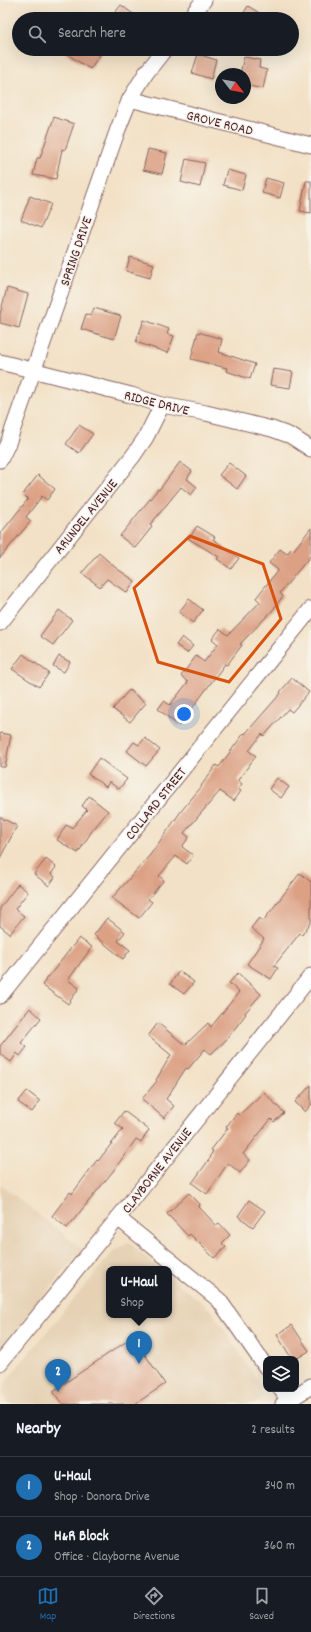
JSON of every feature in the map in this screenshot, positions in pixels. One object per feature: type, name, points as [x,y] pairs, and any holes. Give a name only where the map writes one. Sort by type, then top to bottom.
[{"type":"street","points":[[195,12],[204,0]]},
{"type":"street","name":"SPRING DRIVE","points":[[0,460],[8,443],[118,129],[130,99],[146,73],[159,56]]},
{"type":"street","name":"GROVE ROAD","points":[[130,99],[311,145]]},
{"type":"street","name":"RIDGE DRIVE","points":[[0,362],[131,395],[162,406],[206,413],[272,430],[291,436],[311,449]]},
{"type":"street","name":"ARUNDEL AVENUE","points":[[0,623],[133,456],[146,436],[162,406]]},
{"type":"street","name":"COLLARD STREET","points":[[0,996],[311,609]]},
{"type":"street","name":"CLAYBORNE AVENUE","points":[[0,1362],[118,1218],[311,976]]},
{"type":"street","points":[[118,1218],[219,1300],[263,1363]]},
{"type":"street","points":[[286,1399],[311,1386]]},
{"type":"highlighted area","points":[[190,536],[263,564],[281,619],[229,682],[158,662],[134,588]]},
{"type":"shaded area","points":[[0,1184],[82,1249],[0,1351]]},
{"type":"shaded area","points":[[129,1243],[156,1266],[106,1266],[106,1318],[172,1318],[172,1278],[211,1310],[259,1383],[263,1396],[257,1404],[9,1404],[2,1393],[7,1380],[114,1251]]},
{"type":"building","points":[[121,5],[130,12],[116,12]]},
{"type":"building","points":[[248,6],[258,12],[244,12]]},
{"type":"building","points":[[70,56],[99,56],[90,69]]},
{"type":"building","points":[[197,56],[204,56],[216,60],[211,79],[192,73]]},
{"type":"building","points":[[244,57],[260,60],[259,68],[267,70],[263,89],[251,86],[251,68],[241,68]]},
{"type":"building","points":[[54,117],[74,124],[65,150],[62,149],[56,179],[33,175],[37,158],[40,158]]},
{"type":"building","points":[[148,149],[167,153],[162,174],[143,170]]},
{"type":"building","points":[[186,159],[205,163],[200,187],[181,182]]},
{"type":"building","points":[[227,170],[246,175],[242,190],[223,185]]},
{"type":"building","points":[[266,178],[284,183],[280,198],[262,193]]},
{"type":"building","points":[[306,181],[311,181],[311,213],[300,211]]},
{"type":"building","points":[[30,196],[51,204],[41,228],[21,220]]},
{"type":"building","points":[[130,257],[154,264],[150,278],[126,271]]},
{"type":"building","points":[[7,288],[28,294],[19,328],[0,323],[0,314]]},
{"type":"building","points":[[94,308],[121,316],[114,339],[81,329],[86,314],[91,316]]},
{"type":"building","points":[[144,320],[169,329],[167,334],[174,336],[168,353],[136,342]]},
{"type":"building","points":[[198,332],[222,339],[219,352],[255,364],[250,379],[226,371],[227,368],[191,359]]},
{"type":"building","points":[[273,369],[293,372],[290,388],[270,385]]},
{"type":"building","points":[[79,425],[93,434],[79,453],[66,444]]},
{"type":"building","points":[[180,462],[192,471],[187,479],[197,487],[191,495],[181,487],[150,525],[152,527],[135,548],[120,536],[158,489],[159,490]]},
{"type":"building","points":[[229,463],[246,476],[237,489],[219,475]]},
{"type":"building","points":[[38,475],[55,489],[47,500],[42,496],[26,517],[31,521],[0,558],[0,534],[28,499],[23,494]]},
{"type":"building","points":[[197,526],[215,537],[213,539],[239,558],[231,569],[217,559],[219,557],[189,539]]},
{"type":"building","points":[[311,528],[311,555],[280,593],[283,596],[272,611],[240,644],[242,645],[227,665],[225,664],[179,726],[158,709],[164,701],[170,705],[188,682],[181,676],[196,656],[204,662],[218,644],[212,639],[220,629],[228,635],[260,602],[256,598],[278,570],[269,563],[280,549],[287,554],[291,549],[293,551]]},
{"type":"building","points":[[99,553],[116,568],[135,581],[127,593],[107,579],[100,587],[82,573]]},
{"type":"building","points":[[189,599],[203,610],[193,623],[179,612]]},
{"type":"building","points":[[59,610],[72,620],[53,645],[40,636]]},
{"type":"building","points":[[182,637],[193,646],[187,653],[176,645]]},
{"type":"building","points":[[23,654],[49,673],[39,687],[12,669]]},
{"type":"building","points":[[59,656],[70,662],[64,672],[53,666]]},
{"type":"building","points":[[292,678],[309,692],[292,712],[288,709],[264,736],[262,734],[249,751],[256,756],[238,780],[242,784],[238,789],[241,791],[234,801],[220,791],[184,833],[189,837],[182,847],[193,855],[187,864],[176,856],[159,876],[164,880],[148,899],[152,902],[139,918],[112,898],[150,855],[216,765],[219,767],[244,733],[245,734],[281,693],[280,692]]},
{"type":"building","points":[[129,690],[146,703],[130,722],[113,709]]},
{"type":"building","points":[[0,733],[11,735],[5,767],[0,767]]},
{"type":"building","points":[[145,738],[160,750],[146,766],[127,751],[134,742],[139,745]]},
{"type":"building","points":[[99,758],[127,779],[119,789],[109,782],[106,787],[88,774]]},
{"type":"building","points":[[277,778],[289,787],[281,798],[269,789]]},
{"type":"building","points":[[89,796],[108,811],[92,831],[78,853],[57,840],[66,825],[72,828],[87,810],[82,806]]},
{"type":"building","points":[[0,817],[17,826],[0,858]]},
{"type":"building","points":[[46,859],[56,867],[51,874],[55,877],[49,886],[34,874]]},
{"type":"building","points":[[300,873],[311,882],[311,922],[302,935],[300,933],[274,966],[278,968],[271,979],[247,964],[264,939],[251,928],[259,918],[263,921]]},
{"type":"building","points":[[18,884],[28,892],[15,909],[24,916],[10,934],[0,926],[0,908]]},
{"type":"building","points":[[107,918],[125,932],[118,941],[130,950],[123,959],[94,935]]},
{"type":"building","points":[[79,938],[92,947],[68,980],[79,988],[68,1004],[42,985]]},
{"type":"building","points":[[179,971],[194,982],[184,994],[170,984]]},
{"type":"building","points":[[238,973],[261,994],[245,1013],[246,1014],[226,1040],[211,1054],[205,1049],[188,1069],[186,1068],[166,1099],[174,1106],[164,1118],[142,1099],[157,1081],[156,1080],[171,1055],[148,1036],[158,1023],[185,1045],[208,1023],[211,1027],[239,992],[229,983]]},
{"type":"building","points":[[30,1008],[41,1018],[21,1043],[27,1047],[20,1056],[17,1053],[11,1062],[0,1054],[0,1046]]},
{"type":"building","points":[[311,1085],[311,1105],[305,1112],[295,1102]]},
{"type":"building","points":[[27,1091],[40,1101],[32,1112],[18,1102]]},
{"type":"building","points":[[264,1092],[284,1113],[274,1122],[271,1119],[243,1154],[250,1160],[240,1173],[228,1163],[207,1194],[192,1183],[211,1157],[210,1156],[213,1151],[211,1150],[228,1128],[226,1127],[237,1113],[239,1115]]},
{"type":"building","points":[[124,1111],[149,1130],[141,1142],[136,1139],[114,1170],[67,1228],[52,1216],[70,1192],[72,1194],[97,1160],[98,1161],[123,1129],[115,1123]]},
{"type":"building","points":[[189,1193],[200,1204],[199,1207],[216,1225],[219,1223],[230,1235],[222,1243],[226,1247],[214,1258],[190,1234],[188,1236],[167,1214]]},
{"type":"building","points":[[249,1200],[265,1211],[253,1227],[238,1216]]},
{"type":"building","points":[[292,1325],[309,1351],[299,1357],[290,1356],[277,1335]]},
{"type":"building","points":[[133,1337],[165,1384],[135,1404],[62,1404],[53,1391]]},
{"type":"place","name":"U-Haul","points":[[139,1364]]},
{"type":"place","name":"H&R Block","points":[[58,1392]]}]
